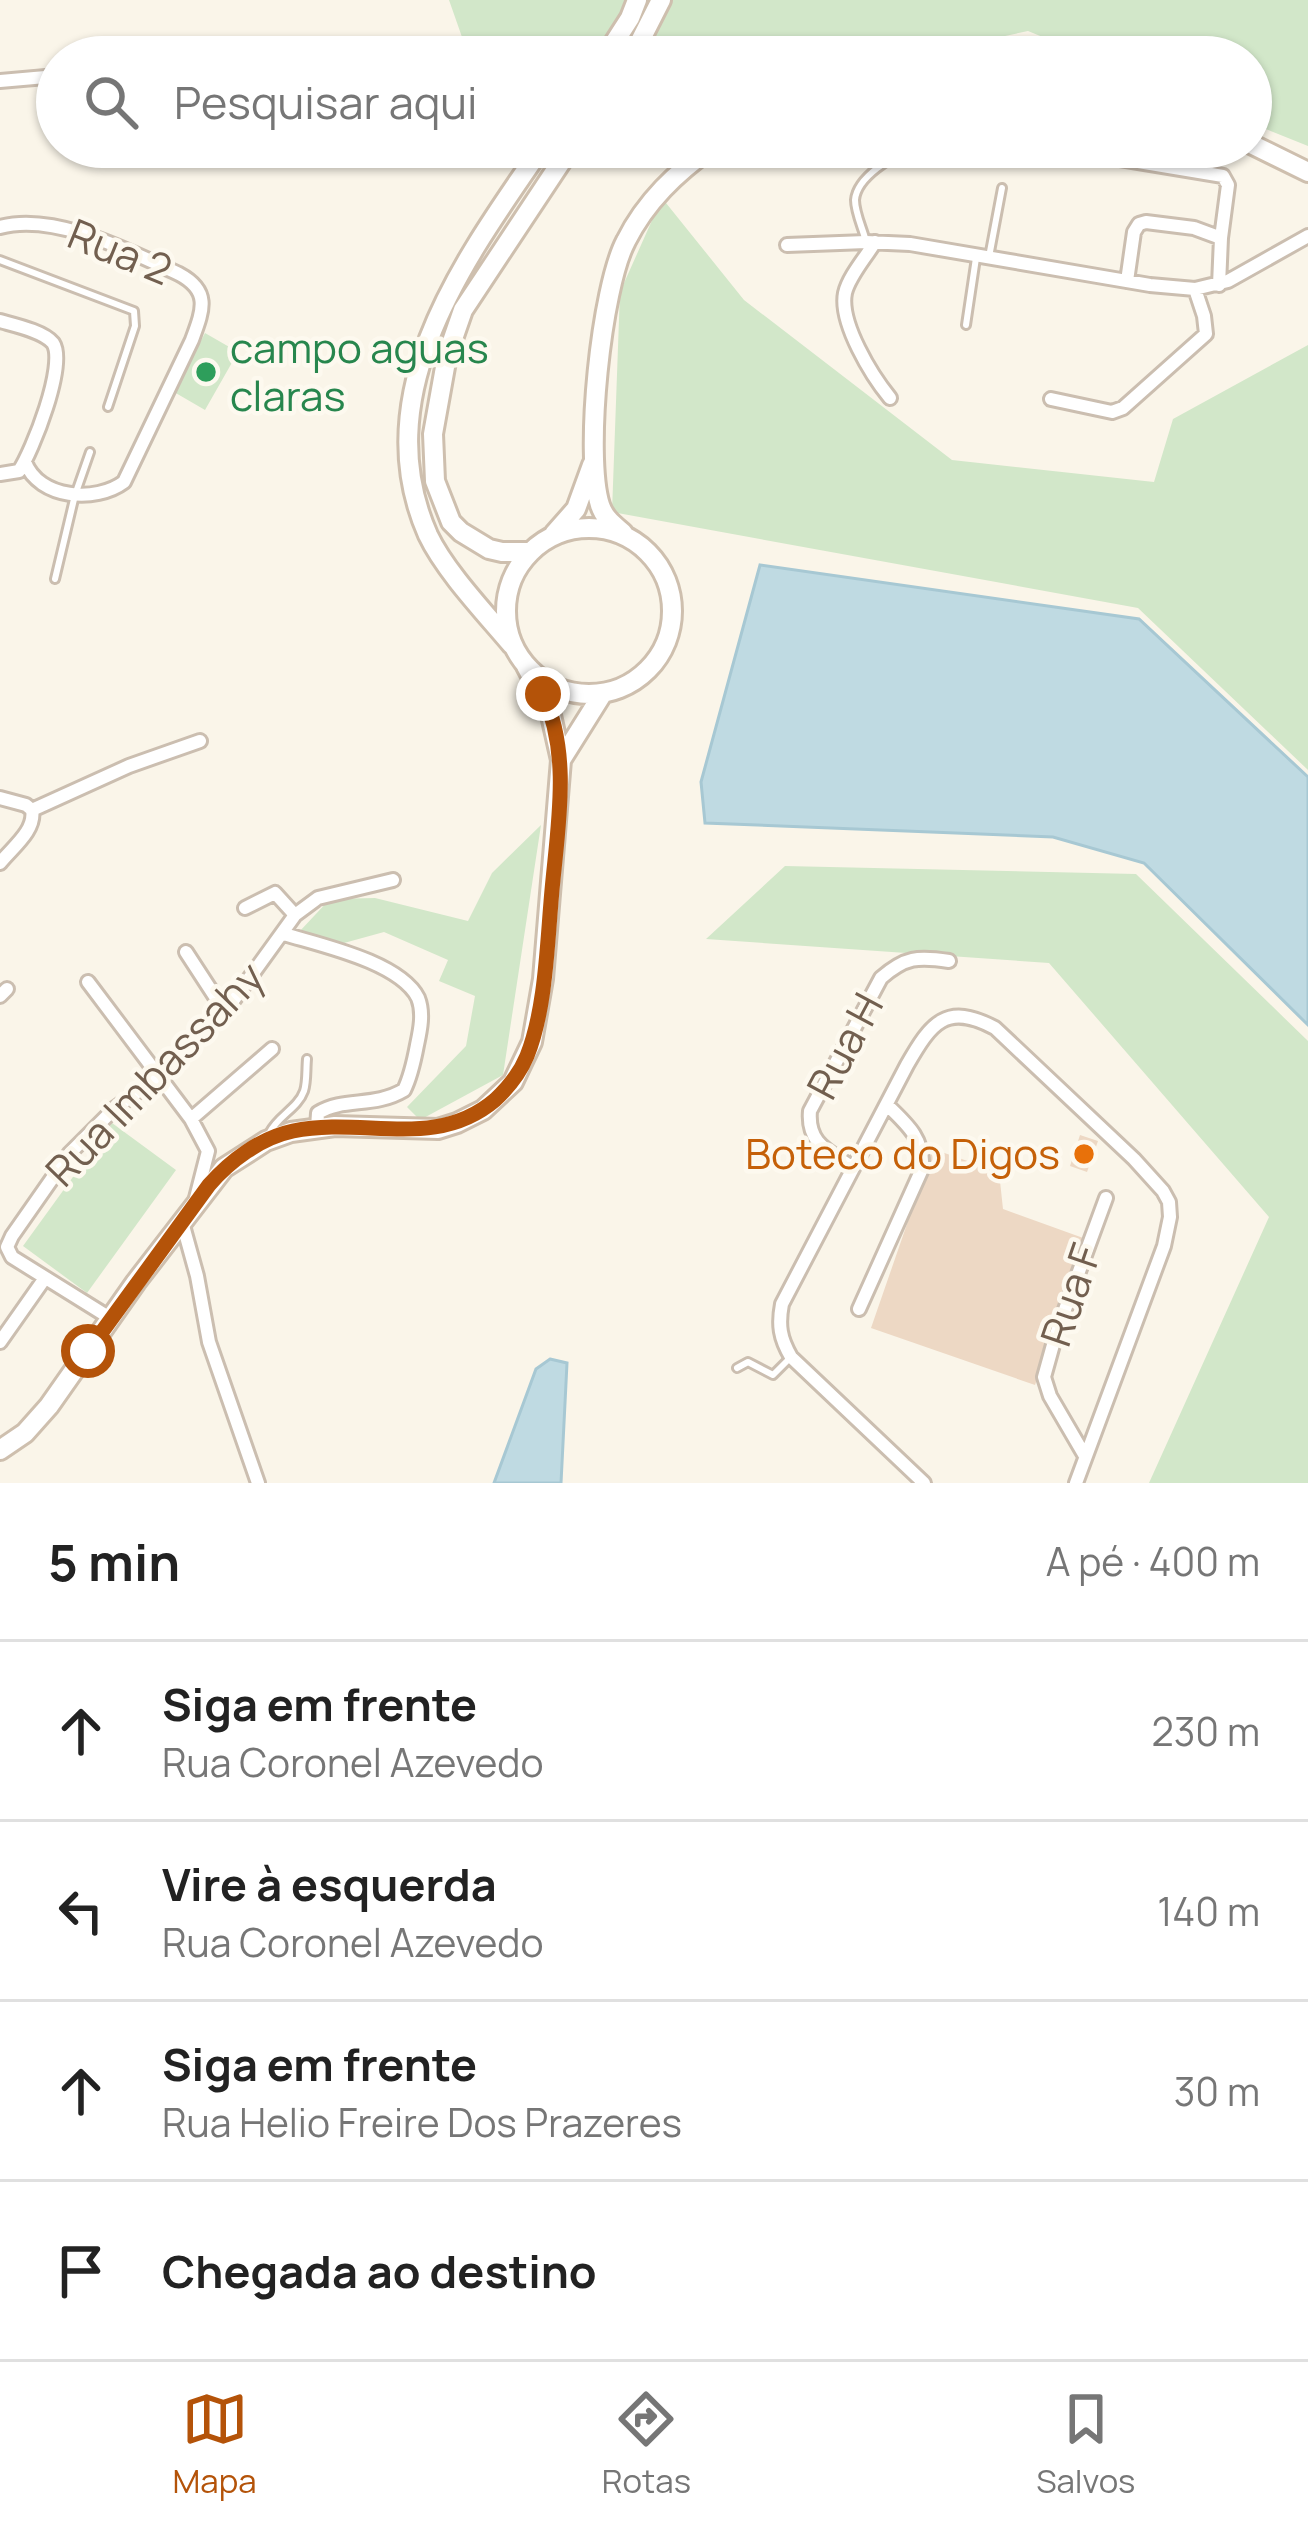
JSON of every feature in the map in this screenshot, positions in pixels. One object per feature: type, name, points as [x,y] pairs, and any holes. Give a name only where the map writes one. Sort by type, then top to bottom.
[{"type":"main road","points":[[618,36],[637,0]]},
{"type":"main road","points":[[643,36],[661,0]]},
{"type":"main road","points":[[1272,154],[1308,172]]},
{"type":"main road","points":[[0,1450],[37,1420],[224,1168],[266,1141],[291,1132],[438,1129],[457,1123],[483,1110],[513,1082],[532,1042],[543,980],[561,760],[550,711],[526,666],[429,537],[406,458],[418,374],[444,301],[528,168]]},
{"type":"main road","points":[[530,552],[488,548],[451,521],[435,481],[433,434],[447,356],[464,310],[557,168]]},
{"type":"main road","points":[[526,666],[561,690],[603,693],[644,673],[659,656],[668,635],[669,589],[646,550],[601,508],[593,460],[601,351],[619,255],[661,190],[687,168]]},
{"type":"main road","points":[[512,645],[507,596],[515,572],[576,509],[593,460]]},
{"type":"main road","points":[[553,536],[578,528],[603,528],[627,536]]},
{"type":"main road","points":[[561,760],[603,693]]},
{"type":"street","points":[[0,81],[36,78]]},
{"type":"street","points":[[1174,168],[1222,176],[1228,184],[1219,285]]},
{"type":"street","name":"Rua 2","points":[[0,227],[19,221],[65,228],[179,274],[199,288],[196,328],[128,476],[112,490],[76,495]]},
{"type":"street","points":[[1127,281],[1139,224],[1194,228],[1221,238]]},
{"type":"street","points":[[787,245],[871,242],[924,246],[1195,289],[1219,285],[1308,236]]},
{"type":"street","points":[[871,242],[847,288],[845,313],[871,374],[890,398]]},
{"type":"street","points":[[1051,399],[1112,412],[1123,409],[1206,334],[1195,289]]},
{"type":"street","points":[[0,321],[50,340],[56,349],[38,436],[20,471],[0,474]]},
{"type":"street","points":[[25,462],[35,479],[76,495]]},
{"type":"street","points":[[0,798],[32,809],[200,741]]},
{"type":"street","points":[[0,863],[32,825],[32,809]]},
{"type":"street","points":[[295,915],[318,898],[393,880]]},
{"type":"street","name":"Rua Imbassahy","points":[[110,1318],[12,1257],[8,1243],[70,1153],[225,1012],[295,915],[275,892],[245,908]]},
{"type":"street","points":[[284,934],[356,956],[388,972],[412,990],[421,1009],[420,1033],[404,1090],[373,1103],[326,1108],[318,1113],[316,1128]]},
{"type":"street","points":[[186,952],[225,1012]]},
{"type":"street","name":"Rua H","points":[[853,1168],[812,1135],[810,1111],[881,978],[896,964],[913,958],[949,961]]},
{"type":"street","points":[[88,982],[191,1119],[208,1151],[194,1204]]},
{"type":"street","points":[[924,1483],[791,1357],[778,1321],[782,1304],[927,1030],[961,1015],[995,1028],[1134,1159],[1169,1202],[1164,1246],[1076,1483]]},
{"type":"street","points":[[191,1119],[272,1049]]},
{"type":"street","points":[[860,1309],[922,1169],[917,1136],[887,1105]]},
{"type":"street","name":"Rua F","points":[[1085,1456],[1044,1377],[1106,1198]]},
{"type":"street","points":[[182,1221],[209,1342],[258,1483]]},
{"type":"street","points":[[0,1342],[45,1278]]},
{"type":"lane","points":[[871,242],[855,202],[858,190],[879,168]]},
{"type":"lane","points":[[966,325],[1001,188]]},
{"type":"lane","points":[[0,260],[134,310],[135,326],[108,406]]},
{"type":"lane","points":[[56,579],[90,452]]},
{"type":"lane","points":[[266,1141],[275,1122],[302,1098],[307,1059]]},
{"type":"lane","points":[[737,1369],[748,1362],[773,1375],[791,1357]]},
{"type":"green space","points":[[449,0],[1308,0],[1308,146],[1272,131],[1272,36],[1040,36],[1028,31],[1005,36],[462,36]]},
{"type":"green space","points":[[662,198],[744,300],[952,460],[1154,482],[1173,419],[1308,345],[1308,770],[1138,608],[612,512],[620,292]]},
{"type":"green space","name":"campo aguas claras","points":[[205,333],[238,352],[205,410],[174,392]]},
{"type":"green space","points":[[541,825],[503,1075],[420,1120],[407,1107],[466,1046],[475,996],[439,981],[448,960],[384,932],[344,943],[299,932],[330,899],[375,898],[468,921],[492,873]]},
{"type":"green space","points":[[785,866],[1136,874],[1308,1041],[1308,1483],[1149,1483],[1269,1217],[1049,963],[706,939]]},
{"type":"green space","points":[[112,1123],[176,1170],[87,1293],[23,1246]]},
{"type":"water","points":[[760,565],[1139,619],[1308,777],[1308,1025],[1144,863],[1053,837],[705,823],[701,782]]},
{"type":"water","points":[[550,1359],[567,1363],[561,1483],[494,1483],[536,1369]]},
{"type":"building","name":"Boteco do Digos","points":[[1080,1135],[1098,1141],[1087,1172],[1070,1166]]},
{"type":"building","points":[[933,1149],[999,1172],[1003,1209],[1086,1239],[1035,1385],[871,1328]]},
{"type":"place","name":"campo aguas claras","points":[[206,372]]},
{"type":"place","name":"Boteco do Digos","points":[[1084,1154]]},
{"type":"route","points":[[88,1351],[209,1185],[241,1156],[278,1136],[316,1128],[438,1129],[483,1110],[513,1082],[535,1030],[548,934],[561,760],[543,694]]}]
